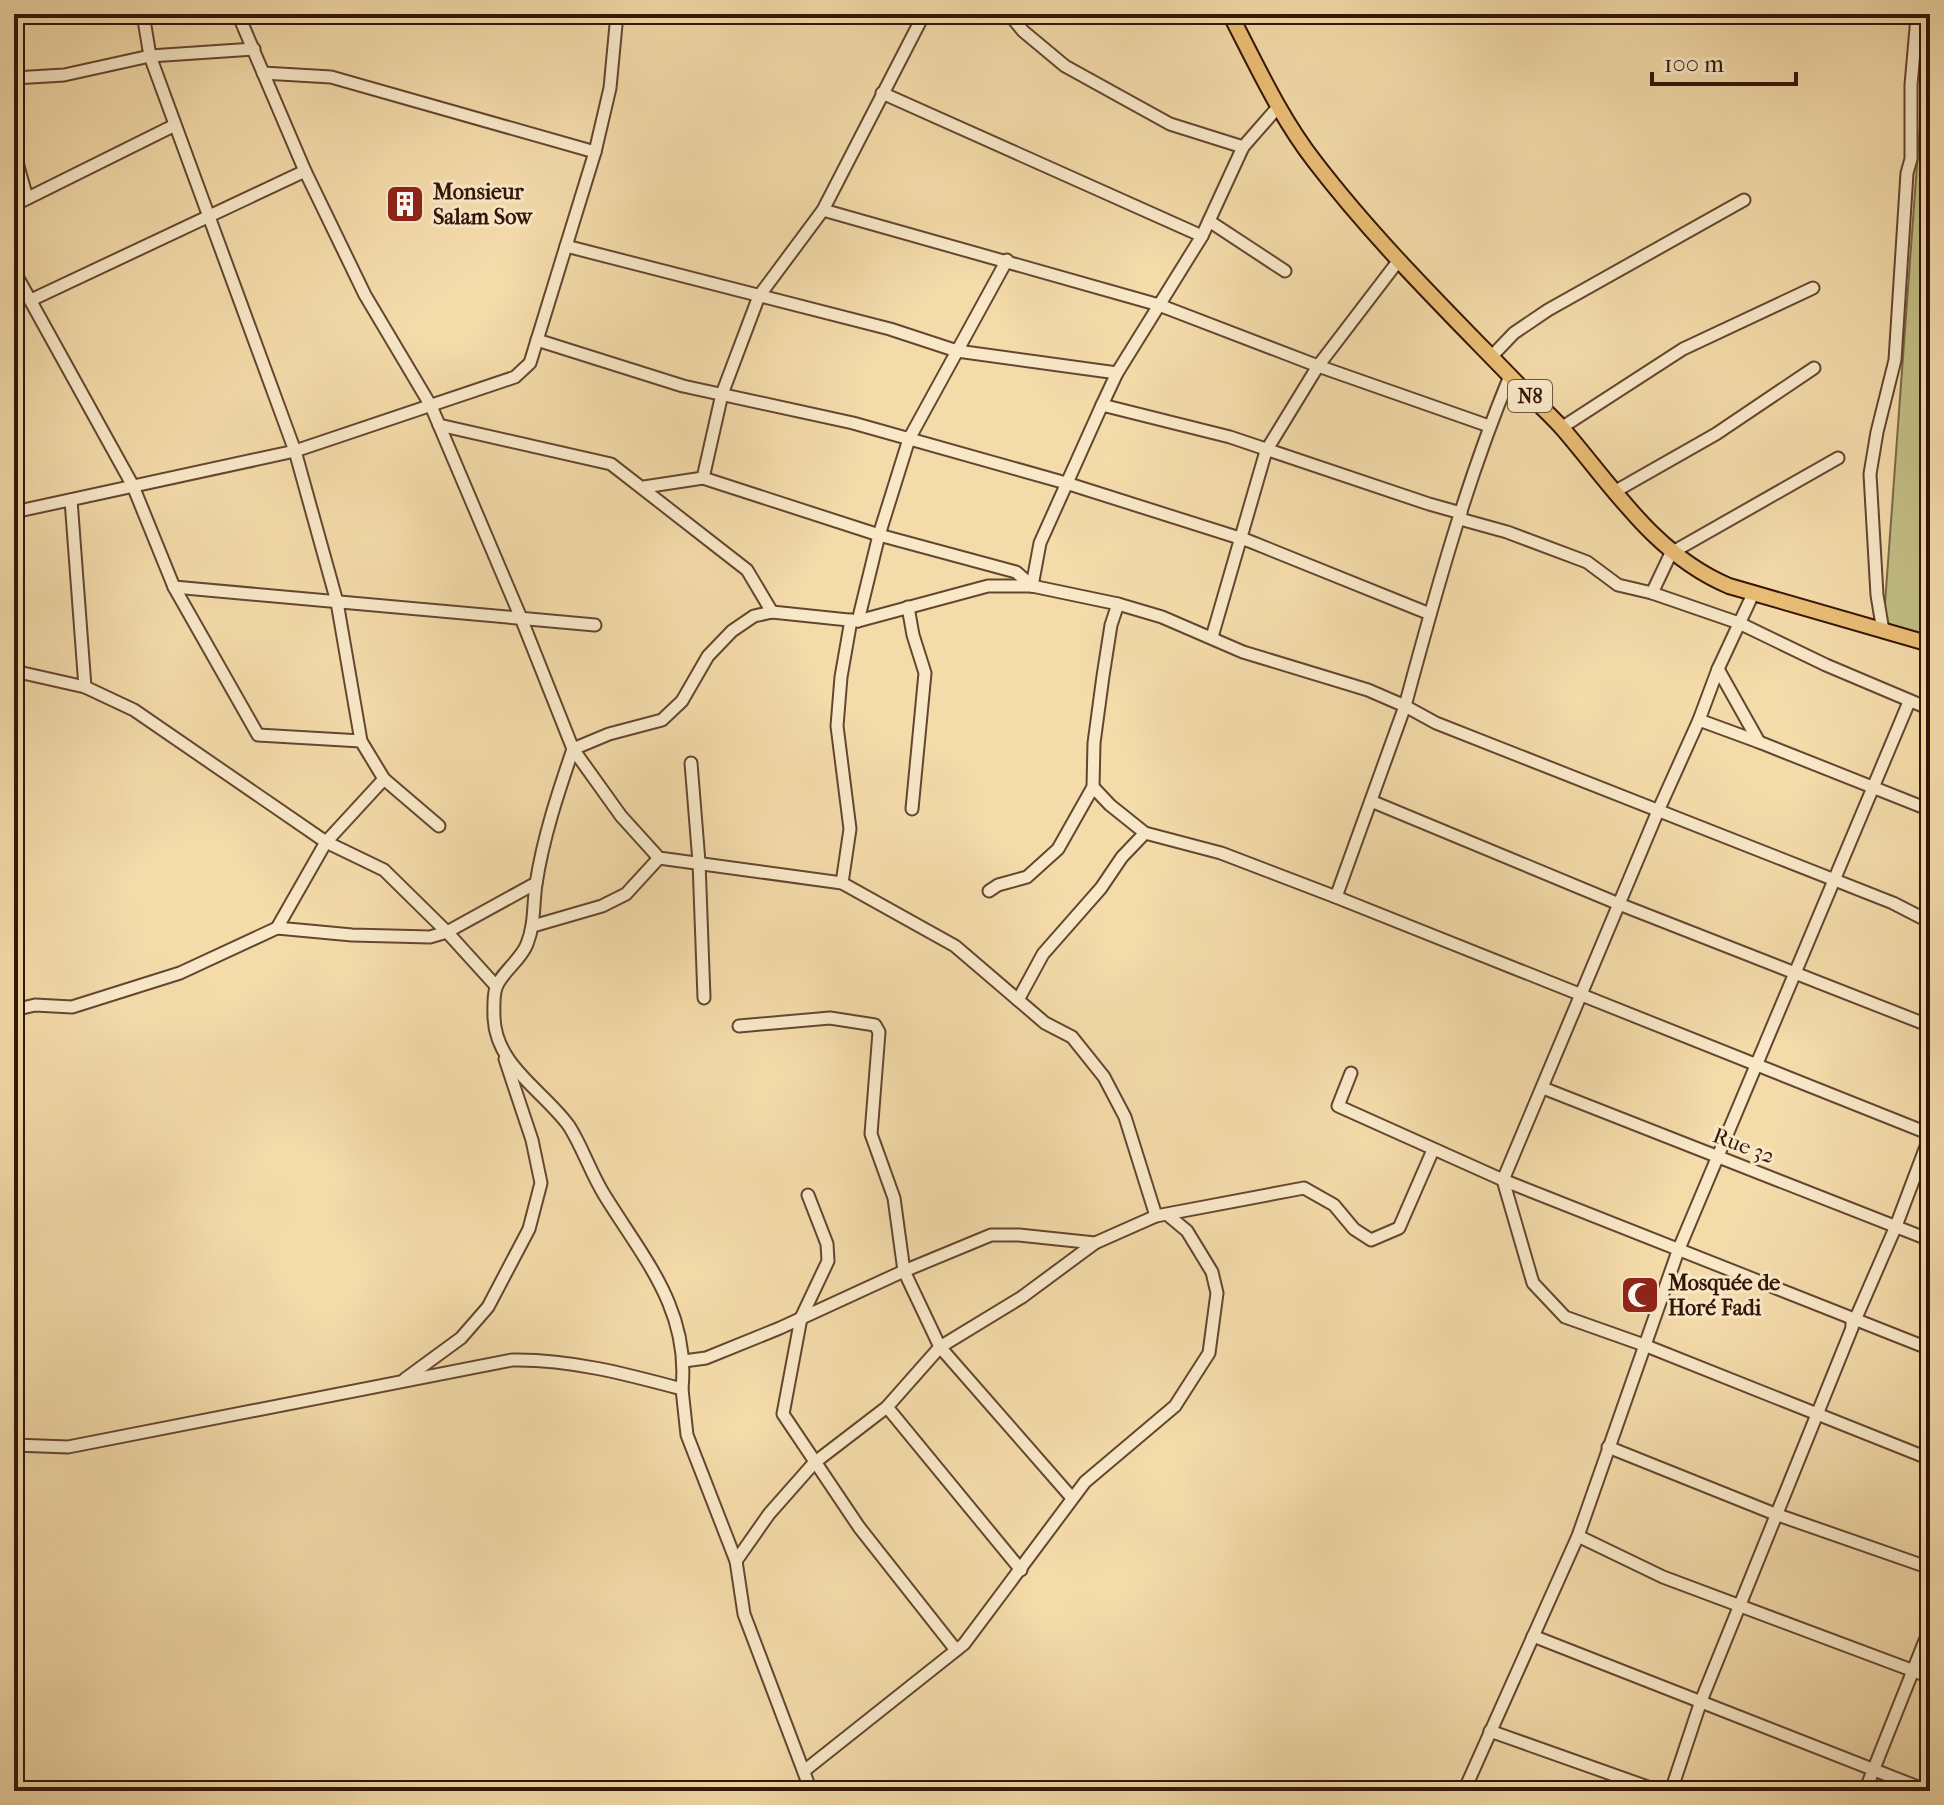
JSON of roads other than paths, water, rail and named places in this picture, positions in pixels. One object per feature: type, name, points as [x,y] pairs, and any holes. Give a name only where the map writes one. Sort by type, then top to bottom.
[{"type":"main road","name":"N8","points":[[1230,14],[1278,107],[1314,161],[1399,260],[1561,428],[1614,492],[1671,553],[1709,578],[1753,594],[1930,644]]},
{"type":"street","points":[[143,14],[150,56],[295,451],[337,602],[361,741],[384,779],[439,826]]},
{"type":"street","points":[[238,14],[305,171],[365,295],[431,406],[573,749],[621,816],[659,858],[842,883],[955,946],[1045,1023],[1072,1037],[1104,1077],[1125,1117],[1156,1216]]},
{"type":"street","points":[[14,512],[295,451],[515,377],[530,363],[595,152],[610,88],[617,14]]},
{"type":"street","points":[[703,478],[722,394],[759,296],[823,210],[924,14]]},
{"type":"street","points":[[1009,14],[1023,31],[1065,66],[1170,124],[1243,147]]},
{"type":"street","points":[[1883,631],[1877,595],[1870,474],[1895,360],[1907,173],[1911,159],[1913,16],[1930,19]]},
{"type":"street","points":[[14,78],[64,75],[150,56],[254,49]]},
{"type":"street","points":[[263,73],[331,77],[595,152]]},
{"type":"street","points":[[882,93],[1202,236]]},
{"type":"street","points":[[1032,586],[1040,543],[1117,373],[1202,236],[1243,147],[1278,107]]},
{"type":"street","points":[[14,205],[175,125]]},
{"type":"street","points":[[14,152],[27,198]]},
{"type":"street","points":[[31,300],[305,171]]},
{"type":"street","points":[[1492,356],[1514,333],[1548,310],[1744,200]]},
{"type":"street","points":[[823,210],[1159,305],[1318,366],[1489,426]]},
{"type":"street","points":[[1209,221],[1285,271]]},
{"type":"street","points":[[566,246],[890,329],[957,351],[1117,373]]},
{"type":"street","points":[[842,883],[850,829],[837,726],[841,677],[854,621],[909,439],[1007,260]]},
{"type":"street","points":[[1212,637],[1266,451],[1318,366],[1399,260]]},
{"type":"street","points":[[14,271],[133,486],[174,587],[258,735],[361,741]]},
{"type":"street","points":[[1561,428],[1683,349],[1813,288]]},
{"type":"street","points":[[537,340],[683,386],[853,423],[1066,483],[1240,538],[1430,614]]},
{"type":"street","points":[[1614,492],[1716,434],[1814,368]]},
{"type":"street","points":[[1336,897],[1405,706],[1460,516],[1489,426],[1510,376]]},
{"type":"street","points":[[1102,405],[1230,437],[1507,532],[1587,562],[1618,585],[1652,593],[1739,623],[1930,709]]},
{"type":"street","points":[[439,425],[611,464],[747,570],[772,612]]},
{"type":"street","points":[[1652,593],[1671,553],[1838,458]]},
{"type":"street","points":[[644,487],[703,478],[879,535],[1016,572],[1032,586]]},
{"type":"street","points":[[71,500],[85,687]]},
{"type":"street","points":[[402,1381],[461,1338],[488,1307],[529,1229],[541,1183],[532,1140],[494,1021],[496,986],[527,946],[533,926],[536,883],[558,792],[573,749],[609,734],[662,720],[682,701],[708,656],[732,631],[754,616],[772,612],[854,621],[988,586],[1032,586],[1118,604],[1162,617],[1243,652],[1368,690],[1449,729],[1893,903],[1930,922]]},
{"type":"street","points":[[174,587],[595,625]]},
{"type":"street","points":[[1753,594],[1718,669],[1503,1180],[1533,1283],[1565,1317],[1644,1345],[1930,1459]]},
{"type":"street","points":[[989,891],[998,885],[1027,877],[1058,849],[1093,787],[1096,730],[1111,625],[1118,604]]},
{"type":"street","points":[[908,607],[925,673],[912,809]]},
{"type":"street","points":[[1718,669],[1759,742]]},
{"type":"street","points":[[14,671],[85,687],[134,710],[326,842],[384,870],[496,986]]},
{"type":"street","points":[[1464,1791],[1578,1536],[1678,1251],[1909,702]]},
{"type":"street","points":[[1699,720],[1930,810]]},
{"type":"street","points":[[691,763],[699,862],[704,998]]},
{"type":"street","points":[[277,928],[326,842],[384,779]]},
{"type":"street","points":[[1093,787],[1145,833],[1221,853],[1336,897],[1930,1135],[1896,1226],[1853,1323],[1701,1701],[1671,1791]]},
{"type":"street","points":[[1371,801],[1619,904],[1930,1026]]},
{"type":"street","points":[[1018,1000],[1043,954],[1145,833]]},
{"type":"street","points":[[533,926],[602,906],[626,894],[659,858]]},
{"type":"street","points":[[14,1010],[35,1005],[72,1007],[180,973],[277,928],[352,935],[430,937],[447,932],[536,883]]},
{"type":"street","points":[[739,1026],[830,1018],[875,1025],[879,1032],[871,1134],[894,1198],[904,1271],[940,1347],[1072,1498]]},
{"type":"street","points":[[501,1046],[525,1080],[568,1126],[603,1194],[659,1279],[680,1332],[687,1435],[736,1561],[744,1614],[811,1791]]},
{"type":"street","points":[[1351,1073],[1338,1106],[1503,1180],[1853,1323],[1930,1349]]},
{"type":"street","name":"Rue 32","points":[[1543,1088],[1930,1240]]},
{"type":"street","points":[[736,1561],[769,1514],[814,1463],[887,1407],[940,1347],[1022,1297],[1095,1243],[1156,1216],[1169,1216],[1304,1188],[1334,1205],[1354,1229],[1371,1240],[1399,1228],[1433,1150]]},
{"type":"street","points":[[808,1195],[827,1244],[828,1261],[801,1318],[783,1414],[859,1527],[956,1650]]},
{"type":"street","points":[[804,1771],[964,1644],[1085,1482],[1175,1406],[1209,1353],[1217,1293],[1212,1272],[1187,1231],[1169,1216]]},
{"type":"street","points":[[684,1361],[706,1358],[991,1235],[1095,1243]]},
{"type":"street","points":[[14,1445],[68,1447],[512,1360],[547,1359],[626,1374],[682,1389]]},
{"type":"street","points":[[887,1407],[1021,1570]]},
{"type":"street","points":[[1608,1447],[1775,1514],[1930,1568]]},
{"type":"street","points":[[1578,1536],[1663,1577],[1930,1677]]},
{"type":"street","points":[[1865,1791],[1930,1628]]},
{"type":"street","points":[[1533,1636],[1928,1791]]},
{"type":"street","points":[[1490,1731],[1659,1791]]},
{"type":"place","name":"Monsieur Salam Sow","points":[[405,204]]},
{"type":"place","name":"Mosquée de Horé Fadi","points":[[1640,1295]]}]
